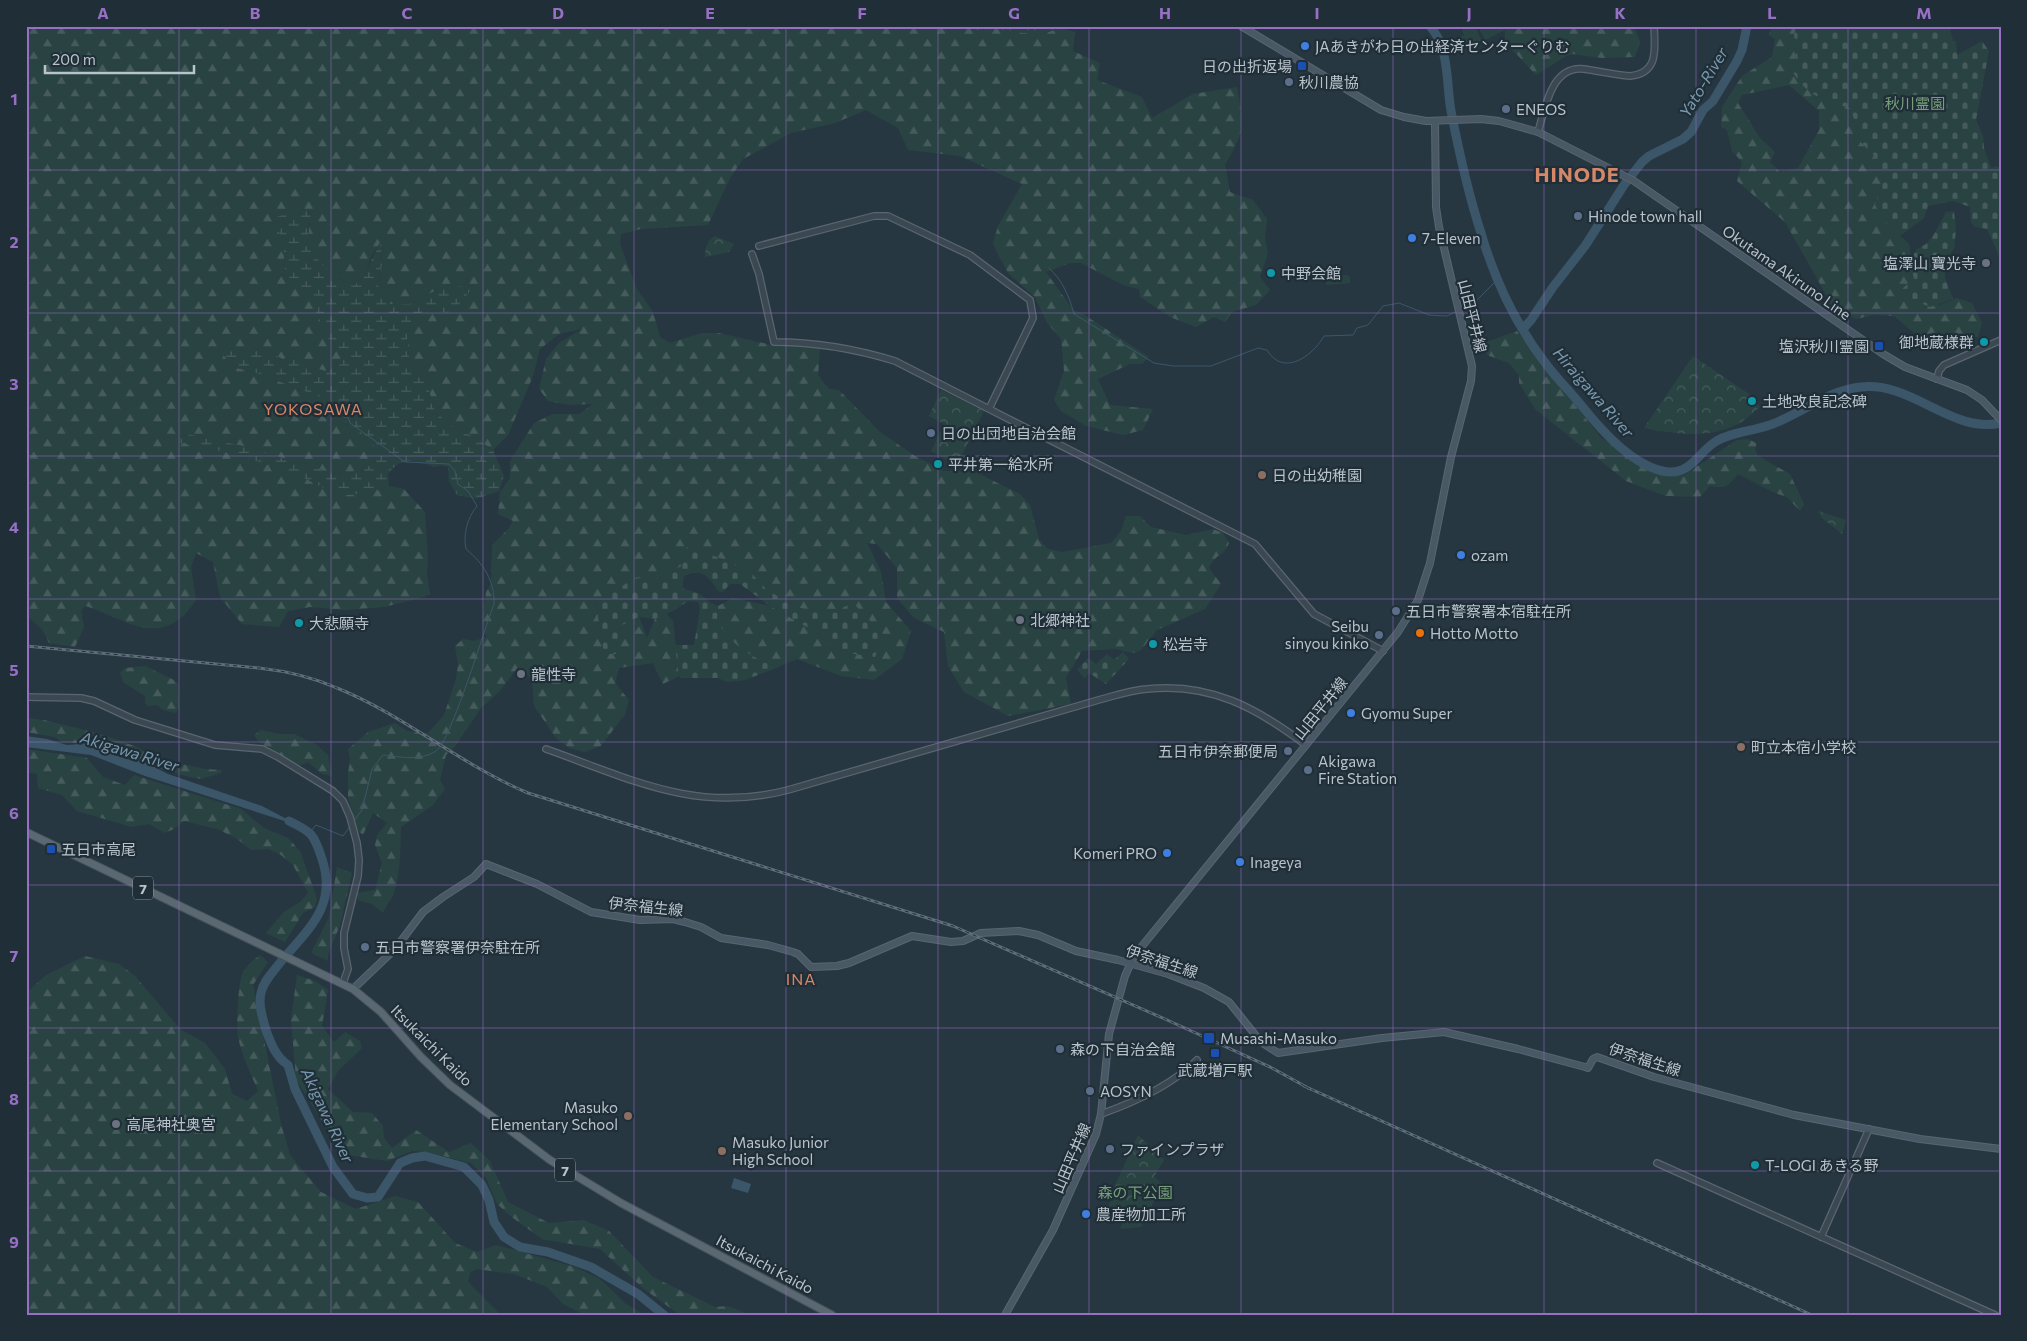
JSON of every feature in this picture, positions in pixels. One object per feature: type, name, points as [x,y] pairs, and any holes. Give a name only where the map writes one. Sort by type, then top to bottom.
[{"type":"main road","name":"Okutama Akiruno Line","points":[[1241,26],[1381,110],[1404,118],[1438,121],[1464,119],[1500,121],[1538,132],[1634,181],[1883,354],[1905,367],[1974,394],[2001,420]]},
{"type":"main road","name":"山田平井線","points":[[1005,1315],[1053,1230],[1096,1134],[1101,1114],[1109,1034],[1130,964],[1141,945],[1383,651],[1411,612],[1424,584],[1471,375],[1471,360],[1438,227],[1436,208],[1438,121]]},
{"type":"main road","name":"Itsukaichi Kaido","points":[[26,832],[343,983],[381,1012],[450,1085],[550,1160],[621,1203],[832,1315]]},
{"type":"main road","name":"伊奈福生線","points":[[353,989],[395,949],[423,912],[474,877],[486,864],[537,884],[591,912],[640,920],[672,919],[685,922],[701,927],[721,938],[768,945],[793,952],[798,954],[811,967],[837,966],[849,963],[912,936],[951,942],[963,941],[981,933],[1019,931],[1038,935],[1076,951],[1192,982],[1229,1002],[1263,1044],[1278,1052],[1356,1041],[1444,1032],[1588,1068],[1593,1059],[1597,1057],[1636,1071],[1734,1100],[1794,1115],[1920,1139],[2001,1149]]},
{"type":"street","points":[[1538,132],[1553,86],[1562,74],[1582,69],[1637,76],[1647,70],[1654,58],[1654,26]]},
{"type":"street","points":[[759,246],[882,215],[896,218],[970,255],[1030,300],[1033,311],[1033,318],[989,409]]},
{"type":"street","points":[[752,254],[759,274],[774,342],[830,346],[895,361],[1255,544],[1314,614],[1383,651]]},
{"type":"street","points":[[1937,379],[1939,371],[1944,365],[2001,340]]},
{"type":"street","points":[[546,749],[669,792],[712,799],[742,799],[788,790],[1095,701],[1134,691],[1157,688],[1196,690],[1227,698],[1267,717],[1306,744]]},
{"type":"street","points":[[26,698],[81,698],[136,720],[215,745],[262,749],[278,756],[334,791],[342,801],[350,817],[357,843],[359,860],[358,876],[344,933],[344,948],[348,969],[343,983]]},
{"type":"street","points":[[1101,1114],[1163,1086],[1182,1074],[1197,1060]]},
{"type":"street","points":[[1820,1237],[1869,1129]]},
{"type":"street","points":[[1657,1163],[1995,1315]]},
{"type":"green space","points":[[26,26],[969,26],[977,31],[990,28],[1040,35],[1060,28],[1075,32],[1073,51],[1100,63],[1097,80],[1142,97],[1152,118],[1193,94],[1237,87],[1242,128],[1237,143],[1225,165],[1230,192],[1253,200],[1267,219],[1265,238],[1268,253],[1260,277],[1270,290],[1256,305],[1232,312],[1225,322],[1214,317],[1196,327],[1170,317],[1140,297],[1139,289],[1123,285],[1081,263],[1070,263],[1046,272],[1073,310],[1083,314],[1149,357],[1142,364],[1130,364],[1098,379],[1110,405],[1153,409],[1143,430],[1123,435],[1086,426],[1061,411],[1054,400],[1064,371],[1061,339],[1047,323],[1035,297],[1008,273],[993,244],[998,226],[1022,184],[960,156],[908,150],[898,128],[866,110],[835,123],[791,133],[743,159],[730,178],[708,225],[641,229],[621,234],[620,244],[637,289],[653,312],[660,337],[670,343],[702,333],[719,333],[772,345],[790,343],[820,348],[818,375],[829,389],[839,390],[880,432],[915,456],[944,471],[975,472],[1020,494],[1030,505],[1039,539],[1048,549],[1062,552],[1111,543],[1121,531],[1126,516],[1140,516],[1151,527],[1186,535],[1213,529],[1223,533],[1229,543],[1225,550],[1211,563],[1209,568],[1221,584],[1205,609],[1157,630],[1141,650],[1134,653],[1115,649],[1082,651],[1066,678],[1071,704],[1008,716],[964,692],[948,666],[944,632],[914,618],[897,598],[897,568],[877,544],[867,543],[881,572],[886,602],[911,631],[902,659],[874,680],[841,676],[797,659],[776,668],[753,657],[732,642],[717,622],[718,606],[733,598],[770,606],[819,634],[833,651],[833,612],[799,608],[767,590],[753,575],[682,566],[648,583],[596,603],[604,653],[616,654],[620,626],[639,617],[647,638],[655,619],[666,613],[673,621],[679,676],[663,684],[653,663],[619,668],[615,683],[629,700],[625,714],[601,746],[585,752],[569,748],[556,738],[534,706],[532,679],[518,667],[499,692],[481,708],[453,749],[446,755],[440,780],[445,789],[433,805],[401,827],[398,877],[393,895],[383,913],[372,904],[358,900],[357,893],[375,890],[382,863],[375,845],[377,835],[387,823],[373,813],[363,835],[357,830],[348,797],[350,758],[348,749],[368,732],[395,723],[407,731],[428,733],[444,715],[456,679],[458,664],[455,646],[463,639],[474,641],[486,637],[482,620],[486,592],[491,584],[492,545],[509,528],[513,521],[498,514],[500,492],[510,478],[510,461],[534,423],[553,414],[579,414],[593,404],[569,405],[548,401],[539,389],[546,359],[559,343],[582,329],[559,334],[540,349],[533,376],[508,435],[493,450],[472,436],[451,426],[435,411],[426,381],[409,359],[407,336],[412,317],[427,310],[452,313],[437,290],[409,304],[387,304],[378,289],[382,264],[380,243],[371,257],[365,273],[355,285],[333,275],[322,265],[307,246],[311,211],[276,227],[283,240],[285,274],[314,297],[314,305],[324,330],[330,340],[341,350],[343,363],[325,371],[308,366],[299,358],[282,359],[265,349],[222,352],[233,367],[257,373],[342,405],[344,419],[372,441],[380,457],[364,470],[339,475],[247,447],[188,434],[162,439],[240,455],[300,476],[338,495],[364,494],[389,486],[404,489],[425,512],[428,558],[427,574],[430,594],[384,607],[344,610],[310,607],[288,611],[279,627],[242,624],[220,597],[213,562],[196,553],[191,567],[196,600],[188,611],[171,624],[152,628],[141,627],[85,606],[81,610],[84,627],[75,647],[49,643],[42,629],[29,618],[26,619]]},
{"type":"green space","points":[[971,26],[1062,26],[1040,35],[990,28],[977,31]]},
{"type":"green space","points":[[1469,26],[1475,26],[1482,42],[1469,49],[1467,46],[1465,47],[1460,37],[1464,35],[1462,30]]},
{"type":"green space","points":[[1478,26],[1506,26],[1507,29],[1485,40]]},
{"type":"green space","points":[[1505,26],[1634,26],[1640,42],[1635,57],[1602,58],[1573,54],[1566,56],[1536,75],[1505,42]]},
{"type":"green space","points":[[1772,26],[1799,26],[1796,28],[1794,35],[1797,51],[1792,70],[1818,97],[1851,108],[1860,141],[1874,156],[1884,182],[1880,188],[1883,220],[1909,244],[1914,279],[1903,288],[1940,305],[1957,298],[1972,303],[1982,323],[1978,337],[1932,341],[1918,336],[1894,316],[1874,315],[1856,319],[1833,307],[1785,222],[1737,181],[1742,162],[1732,151],[1727,130],[1721,127],[1722,107],[1742,76],[1772,57],[1775,39],[1769,35]],"holes":[[[1789,85],[1819,111],[1819,130],[1798,168],[1780,172],[1770,162],[1775,152],[1760,138],[1738,103],[1742,95]]]},
{"type":"green space","name":"秋川霊園","points":[[1799,26],[1949,26],[1953,41],[1956,41],[1957,55],[1982,41],[1989,51],[1976,120],[1983,136],[1984,148],[1991,168],[1997,166],[2001,169],[2001,260],[1987,229],[1975,227],[1971,223],[1970,207],[1953,201],[1928,206],[1924,218],[1900,236],[1883,220],[1875,205],[1880,188],[1884,182],[1874,156],[1860,141],[1851,109],[1810,92],[1792,70],[1797,51],[1794,35],[1796,28]]},
{"type":"green space","points":[[311,211],[307,246],[328,270],[347,283],[355,285],[365,273],[380,242],[382,264],[378,289],[387,304],[409,304],[437,290],[476,284],[452,313],[427,310],[412,317],[407,336],[409,359],[426,381],[435,411],[451,426],[472,436],[493,450],[504,476],[499,491],[476,499],[457,495],[449,481],[448,467],[443,465],[433,467],[420,462],[408,461],[397,465],[388,474],[389,486],[364,494],[338,495],[300,476],[240,455],[161,439],[188,434],[247,447],[339,475],[364,470],[380,457],[372,441],[344,419],[342,405],[257,373],[233,367],[221,352],[265,349],[282,359],[299,358],[308,366],[325,371],[343,363],[341,350],[328,337],[316,312],[314,297],[285,274],[283,240],[276,227],[277,217],[288,213]]},
{"type":"green space","points":[[1954,211],[1956,230],[1954,248],[1945,264],[1945,278],[1953,299],[1930,307],[1903,296],[1903,288],[1914,279],[1910,261],[1917,249],[1926,244],[1933,236],[1946,212]]},
{"type":"green space","points":[[714,236],[734,244],[729,252],[705,257],[707,245]]},
{"type":"green space","points":[[1347,275],[1350,277],[1350,283],[1327,285],[1324,277]]},
{"type":"green space","points":[[1517,331],[1601,438],[1668,477],[1684,475],[1737,440],[1747,439],[1757,443],[1755,449],[1758,456],[1790,474],[1804,504],[1800,511],[1787,497],[1738,474],[1727,486],[1710,486],[1700,497],[1666,496],[1626,481],[1535,409],[1519,383],[1519,375],[1509,363],[1487,355],[1487,342]]},
{"type":"green space","points":[[1693,356],[1749,394],[1760,407],[1738,424],[1715,432],[1691,434],[1644,428]]},
{"type":"green space","points":[[941,390],[984,411],[957,465],[931,451],[944,424],[929,416]]},
{"type":"green space","points":[[1818,511],[1846,520],[1842,534],[1822,518]]},
{"type":"green space","points":[[687,547],[720,558],[739,567],[753,575],[767,590],[799,608],[833,612],[853,603],[884,635],[875,657],[833,651],[819,634],[770,606],[740,584],[730,584],[723,592],[718,591],[708,577],[695,572],[684,576],[682,588],[700,594],[718,606],[717,622],[730,638],[750,654],[776,668],[745,680],[727,682],[718,678],[681,678],[679,676],[675,645],[694,645],[700,609],[698,602],[688,601],[675,610],[655,619],[639,617],[620,626],[616,654],[604,654],[596,602],[637,577],[648,583],[682,566]]},
{"type":"green space","points":[[1123,652],[1129,659],[1106,684],[1089,673],[1085,678],[1077,670],[1088,658],[1096,664],[1107,654],[1114,660]]},
{"type":"green space","points":[[145,666],[174,680],[178,684],[179,707],[176,713],[163,710],[157,705],[148,706],[145,702],[145,696],[123,682],[120,673],[125,668]]},
{"type":"green space","points":[[26,718],[44,720],[101,734],[137,747],[150,755],[173,762],[205,769],[222,770],[221,773],[201,779],[163,770],[119,754],[104,743],[96,740],[78,743],[62,742],[55,737],[26,732]]},
{"type":"green space","points":[[261,730],[279,734],[294,734],[317,745],[328,755],[332,776],[322,774],[308,762],[298,766],[267,748],[254,735]]},
{"type":"green space","points":[[26,749],[87,758],[103,777],[125,785],[134,775],[241,809],[264,828],[288,838],[300,851],[317,898],[315,907],[303,913],[285,942],[266,933],[284,912],[300,902],[308,893],[293,865],[281,855],[268,849],[251,850],[236,838],[217,829],[184,821],[165,833],[149,824],[132,827],[77,811],[62,795],[38,788],[37,774],[26,772]]},
{"type":"green space","points":[[337,867],[352,873],[340,925],[328,955],[328,961],[311,953],[329,917]]},
{"type":"green space","points":[[260,955],[268,962],[253,985],[281,1124],[290,1155],[321,1192],[356,1209],[395,1196],[418,1202],[455,1243],[477,1252],[496,1245],[575,1267],[600,1279],[626,1304],[645,1315],[580,1315],[579,1312],[563,1304],[547,1287],[514,1274],[476,1269],[470,1273],[468,1282],[501,1315],[26,1315],[26,993],[46,975],[85,956],[119,964],[135,976],[180,1029],[205,1043],[225,1069],[232,1094],[247,1101],[258,1091],[239,1043],[237,1023],[238,996],[243,972]]},
{"type":"green space","points":[[297,975],[315,981],[328,990],[322,1026],[334,1042],[345,1032],[360,1041],[362,1048],[338,1071],[328,1089],[353,1112],[372,1113],[383,1126],[384,1138],[392,1148],[416,1130],[449,1152],[471,1143],[490,1161],[508,1202],[549,1223],[584,1220],[609,1231],[653,1277],[715,1307],[728,1306],[751,1315],[680,1315],[644,1289],[600,1249],[542,1239],[513,1218],[497,1204],[486,1178],[471,1163],[428,1152],[412,1151],[387,1161],[342,1154],[296,1079],[291,1020]]},
{"type":"green space","name":"森の下公園","points":[[1138,1135],[1164,1160],[1154,1177],[1163,1184],[1141,1227],[1120,1229],[1125,1217],[1107,1210],[1113,1195],[1111,1194]]},
{"type":"water","points":[[26,736],[47,739],[67,745],[93,743],[100,745],[113,754],[126,759],[144,762],[168,774],[262,806],[300,826],[145,776],[91,755],[26,747]]},
{"type":"water","points":[[734,1178],[751,1184],[748,1193],[731,1188]]},
{"type":"waterway","name":"Hiraigawa River","points":[[1430,26],[1441,45],[1444,56],[1451,111],[1472,203],[1500,285],[1525,334],[1550,369],[1608,436],[1631,456],[1655,469],[1668,472],[1683,470],[1694,462],[1709,446],[1721,439],[1770,425],[1826,397],[1861,387],[1880,387],[1897,392],[1965,421],[1983,424],[2001,423]]},
{"type":"waterway","name":"Yato-River","points":[[1523,329],[1585,246],[1624,185],[1642,162],[1649,156],[1683,139],[1691,132],[1703,110],[1713,101],[1737,61],[1742,50],[1747,26]]},
{"type":"waterway","points":[[1049,268],[1065,289],[1074,314],[1154,363],[1173,366],[1211,366],[1258,348],[1267,350],[1274,358],[1281,362],[1289,363],[1305,357],[1319,344],[1324,336],[1353,335],[1357,328],[1368,325],[1383,306],[1399,303],[1429,315],[1447,316],[1457,311]]},
{"type":"waterway","points":[[1460,309],[1473,304],[1497,280]]},
{"type":"waterway","points":[[346,410],[350,423],[405,462],[449,464],[455,471],[458,484],[468,491],[477,506],[467,527],[466,549],[483,566],[490,580],[494,596],[494,604],[459,706],[442,743],[436,751],[424,756],[410,758],[383,755],[372,769],[362,810],[353,822]]},
{"type":"waterway","name":"Akigawa River","points":[[289,821],[307,831],[317,844],[326,876],[326,891],[317,917],[264,985],[260,998],[261,1012],[272,1045],[280,1058],[288,1065],[295,1089],[333,1167],[353,1194],[367,1198],[378,1197],[400,1163],[412,1158],[425,1156],[464,1167],[482,1185],[489,1200],[494,1222],[504,1237],[520,1247],[548,1252],[591,1267],[638,1294],[664,1315]]},
{"type":"waterway","points":[[310,832],[316,825],[343,836],[351,825]]},
{"type":"railway","points":[[26,646],[259,668],[289,673],[318,681],[362,699],[479,769],[528,793],[953,926],[1165,1019],[1272,1068],[1310,1089]]},
{"type":"railway","points":[[1304,1086],[1812,1315]]},
{"type":"place","name":"JAあきがわ日の出経済センターぐりむ","points":[[1305,46]]},
{"type":"place","name":"日の出折返場","points":[[1302,66]]},
{"type":"place","name":"秋川農協","points":[[1289,82]]},
{"type":"place","name":"ENEOS","points":[[1506,109]]},
{"type":"place","name":"Hinode town hall","points":[[1578,216]]},
{"type":"place","name":"7-Eleven","points":[[1412,238]]},
{"type":"place","name":"塩澤山 寶光寺","points":[[1986,263]]},
{"type":"place","name":"中野会館","points":[[1271,273]]},
{"type":"place","name":"御地蔵様群","points":[[1984,342]]},
{"type":"place","name":"塩沢秋川霊園","points":[[1879,346]]},
{"type":"place","name":"土地改良記念碑","points":[[1752,401]]},
{"type":"place","name":"日の出団地自治会館","points":[[931,433]]},
{"type":"place","name":"平井第一給水所","points":[[938,464]]},
{"type":"place","name":"日の出幼稚園","points":[[1262,475]]},
{"type":"place","name":"ozam","points":[[1461,555]]},
{"type":"place","name":"五日市警察署本宿駐在所","points":[[1396,611]]},
{"type":"place","name":"北郷神社","points":[[1020,620]]},
{"type":"place","name":"大悲願寺","points":[[299,623]]},
{"type":"place","name":"Hotto Motto","points":[[1420,633]]},
{"type":"place","name":"Seibu sinyou kinko","points":[[1379,635]]},
{"type":"place","name":"松岩寺","points":[[1153,644]]},
{"type":"place","name":"龍性寺","points":[[521,674]]},
{"type":"place","name":"Gyomu Super","points":[[1351,713]]},
{"type":"place","name":"町立本宿小学校","points":[[1741,747]]},
{"type":"place","name":"五日市伊奈郵便局","points":[[1288,751]]},
{"type":"place","name":"Akigawa Fire Station","points":[[1308,770]]},
{"type":"place","name":"五日市高尾","points":[[51,849]]},
{"type":"place","name":"Komeri PRO","points":[[1167,853]]},
{"type":"place","name":"Inageya","points":[[1240,862]]},
{"type":"place","name":"五日市警察署伊奈駐在所","points":[[365,947]]},
{"type":"place","name":"Musashi-Masuko","points":[[1209,1038]]},
{"type":"place","name":"森の下自治会館","points":[[1060,1049]]},
{"type":"place","name":"武蔵増戸駅","points":[[1215,1053]]},
{"type":"place","name":"AOSYN","points":[[1090,1091]]},
{"type":"place","name":"Masuko Elementary School","points":[[628,1116]]},
{"type":"place","name":"高尾神社奥宮","points":[[116,1124]]},
{"type":"place","name":"ファインプラザ","points":[[1110,1149]]},
{"type":"place","name":"Masuko Junior High School","points":[[722,1151]]},
{"type":"place","name":"T-LOGI あきる野","points":[[1755,1165]]},
{"type":"place","name":"農産物加工所","points":[[1086,1214]]},
{"type":"district","name":"HINODE","points":[[1577,174]]},
{"type":"district","name":"YOKOSAWA","points":[[313,408]]},
{"type":"district","name":"INA","points":[[801,978]]}]
